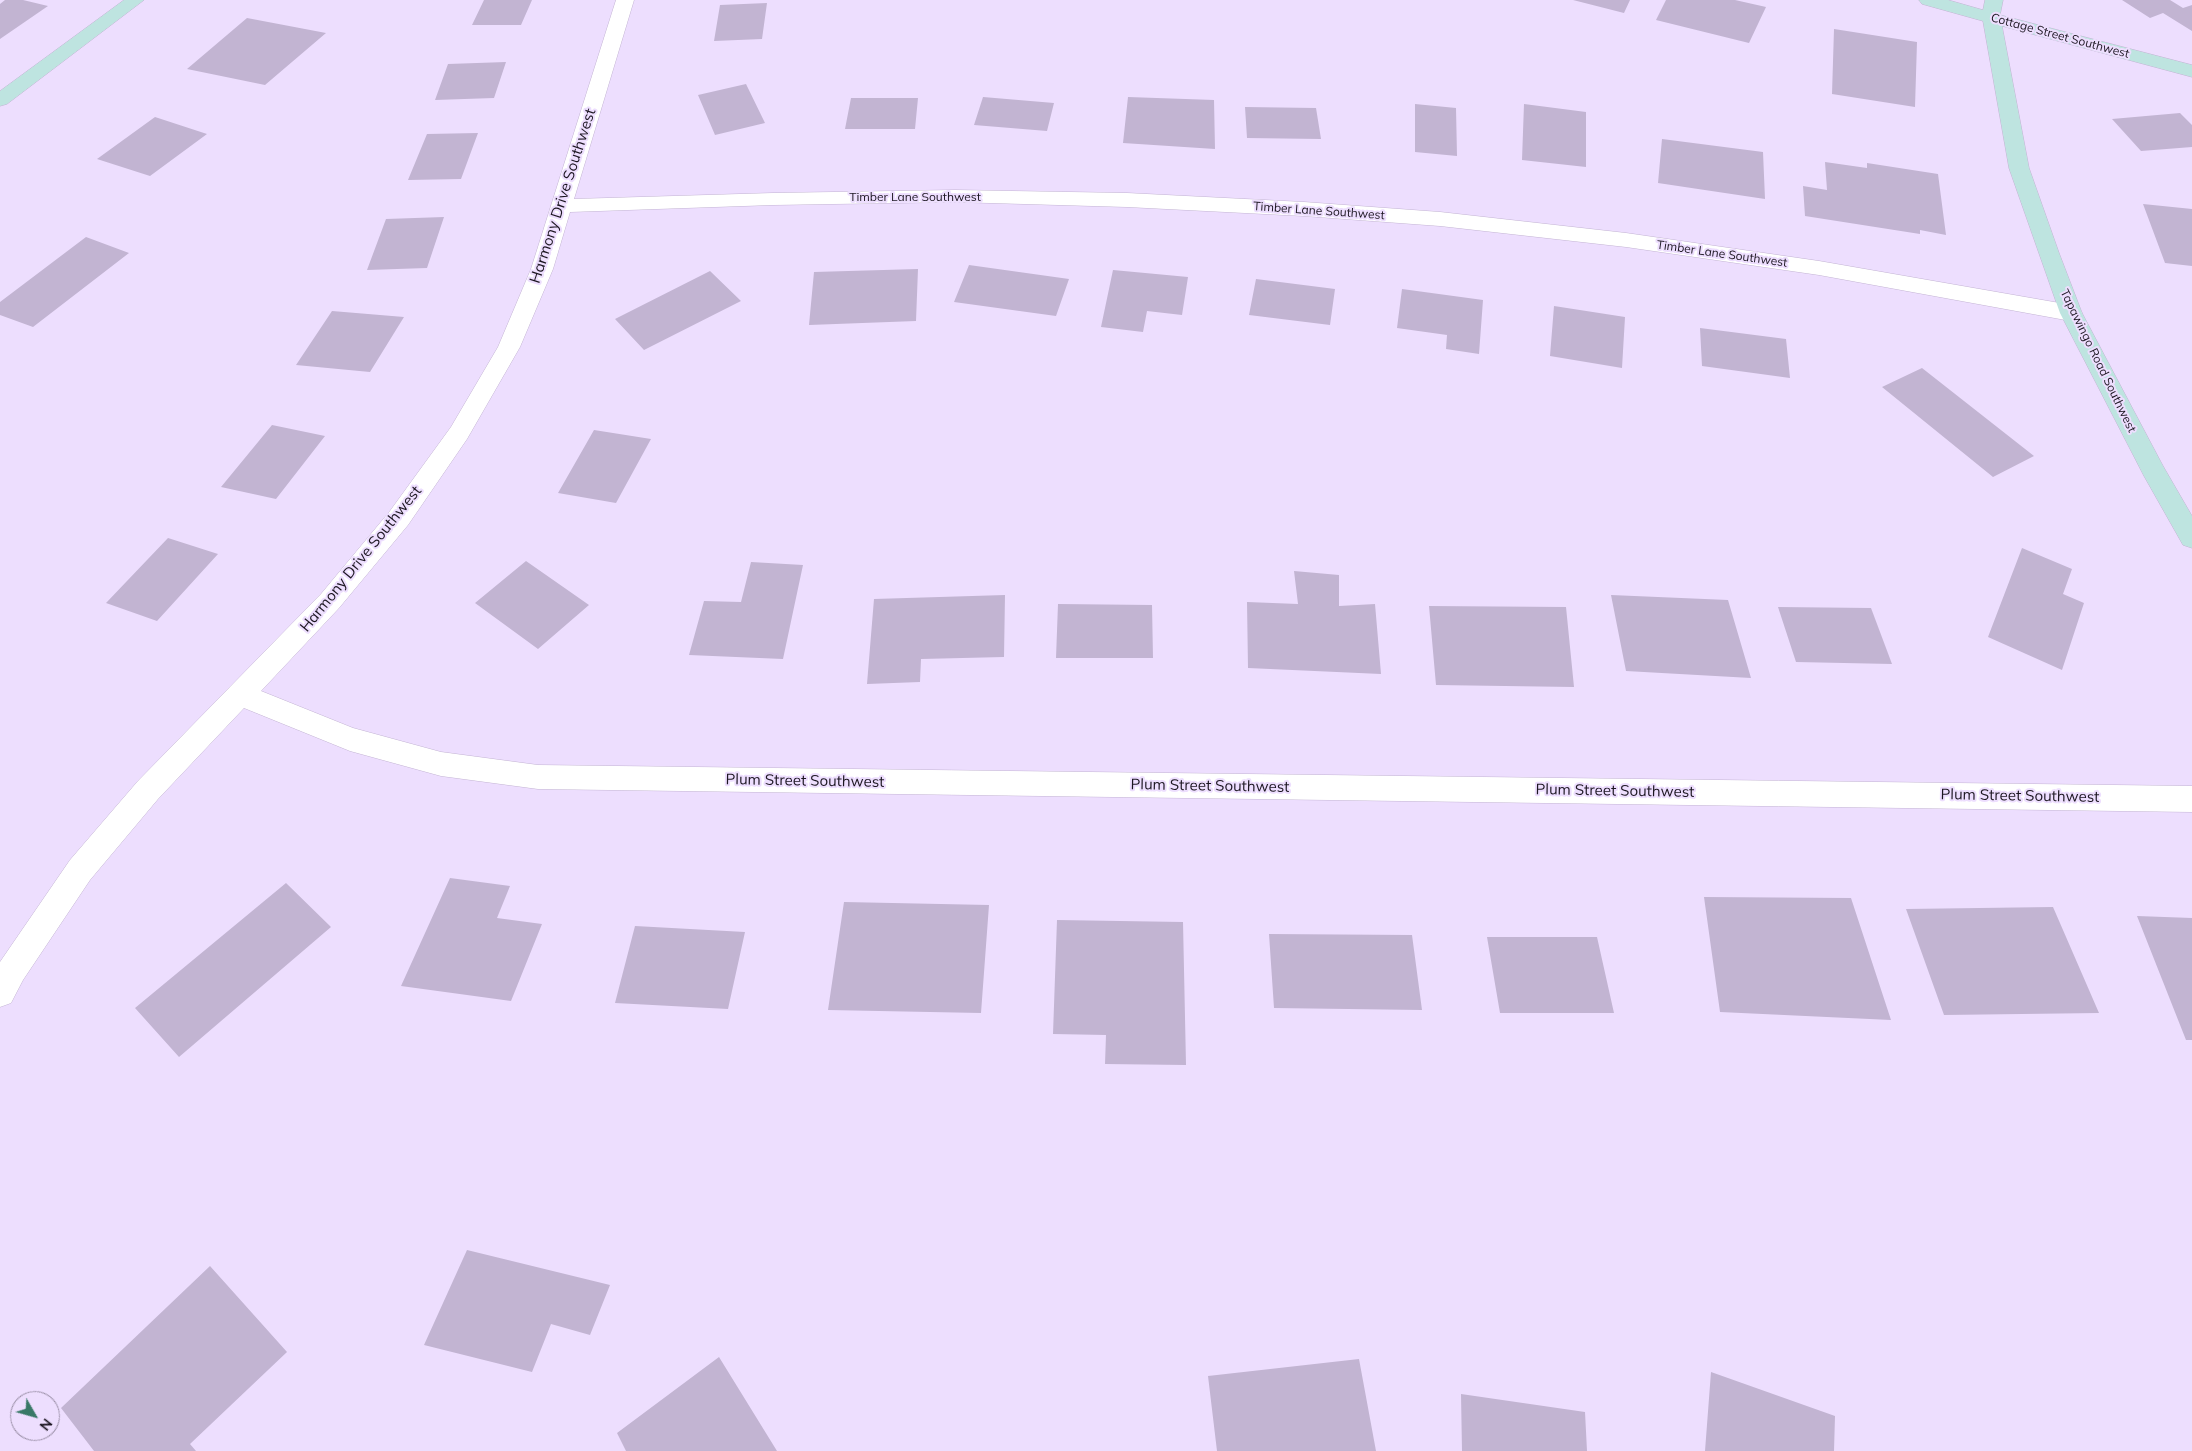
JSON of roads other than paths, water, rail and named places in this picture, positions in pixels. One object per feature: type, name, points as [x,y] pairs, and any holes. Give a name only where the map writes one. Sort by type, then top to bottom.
[{"type":"street","points":[[0,100],[135,0]]},
{"type":"street","name":"Harmony Drive Southwest","points":[[0,992],[12,970],[80,870],[148,790],[242,695],[336,593],[399,518],[459,433],[509,346],[542,269],[625,0]]},
{"type":"street","name":"Cottage Street Southwest","points":[[1928,0],[1993,9],[2103,49],[2192,71]]},
{"type":"street","name":"Tapawingo Road Southwest","points":[[1993,9],[2020,168],[2048,253],[2071,313],[2153,470],[2192,538]]},
{"type":"street","name":"Timber Lane Southwest","points":[[560,206],[773,199],[954,196],[1127,200],[1304,209],[1440,219],[1626,240],[1819,268],[2071,313]]},
{"type":"street","name":"Plum Street Southwest","points":[[242,695],[350,739],[441,764],[538,777],[2192,799]]}]
